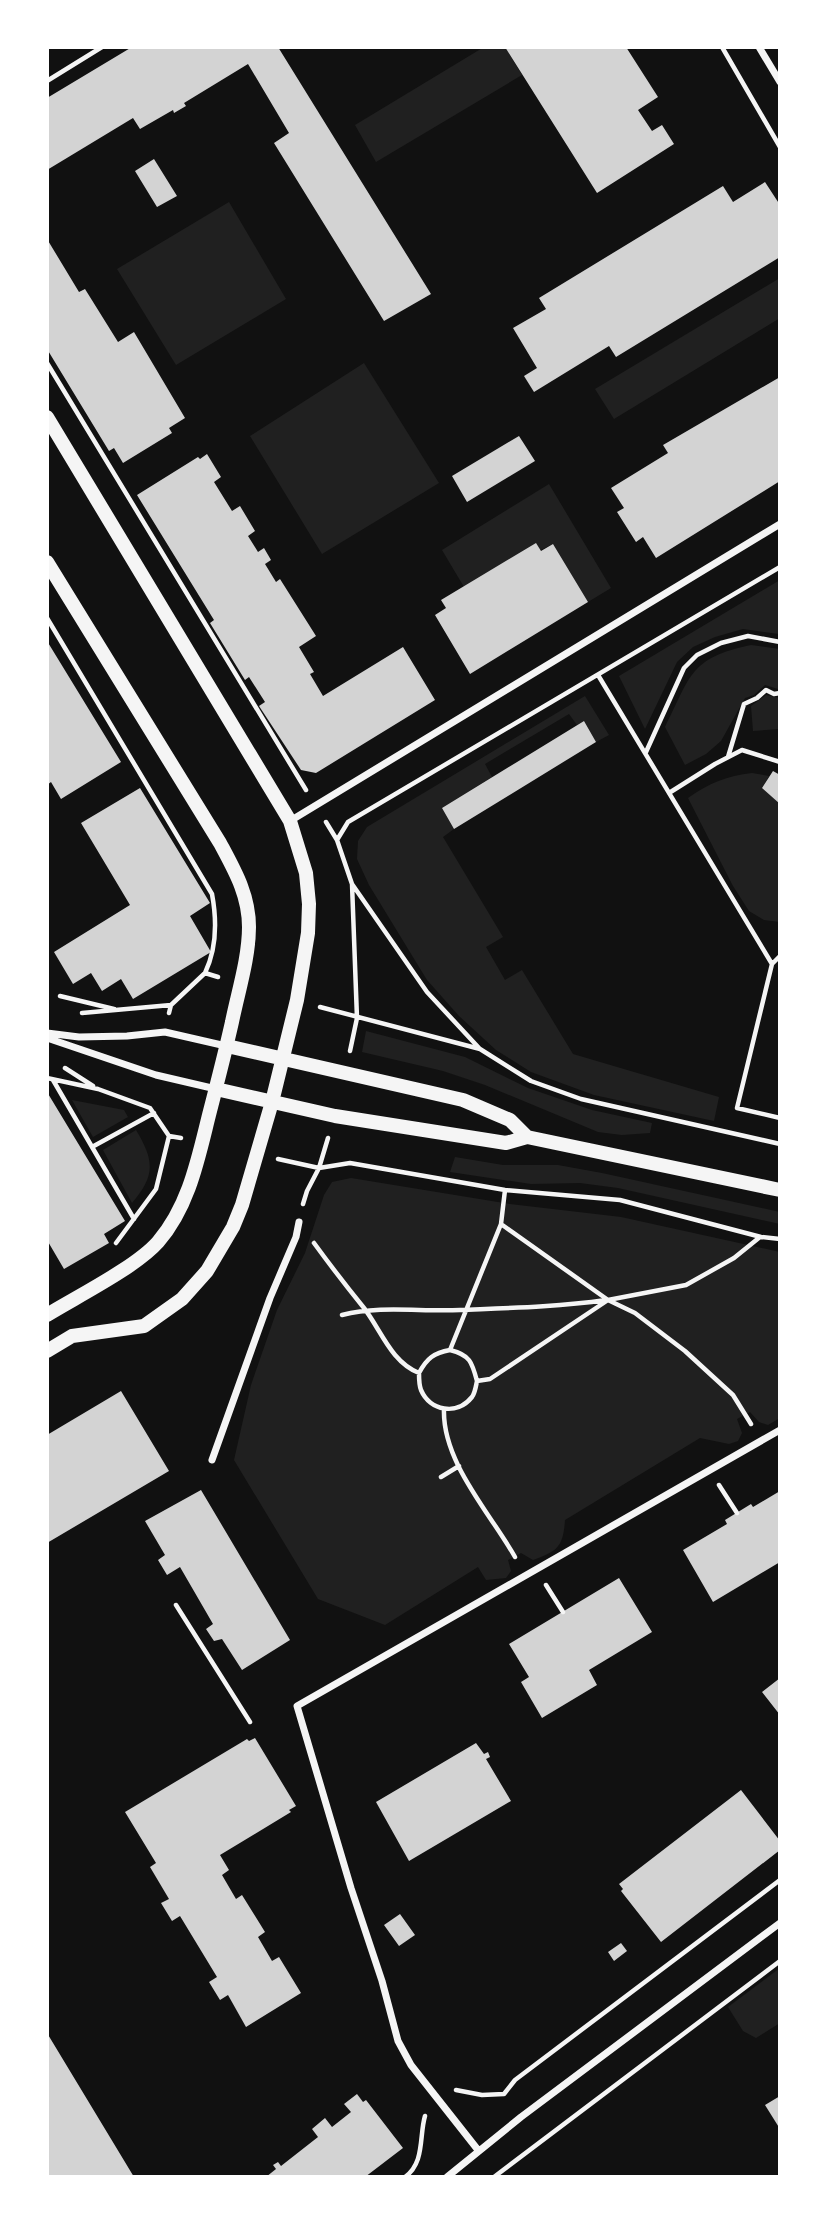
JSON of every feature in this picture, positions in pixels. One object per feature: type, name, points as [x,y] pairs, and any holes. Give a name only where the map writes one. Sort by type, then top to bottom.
[{"type":"main road","points":[[47,417],[290,821],[306,873],[309,904],[308,933],[297,1000],[272,1102],[242,1205],[223,1248],[207,1272],[182,1299],[144,1325],[72,1336],[47,1351]]},
{"type":"main road","points":[[47,562],[220,843],[240,881],[247,904],[249,929],[227,1046],[192,1181],[176,1217],[156,1244],[128,1265],[47,1315]]},
{"type":"main road","points":[[227,1046],[463,1101],[510,1120],[527,1137]]},
{"type":"main road","points":[[216,1089],[335,1115],[506,1143],[527,1137],[780,1190]]},
{"type":"street","points":[[759,47],[780,82]]},
{"type":"street","points":[[290,821],[780,524]]},
{"type":"street","points":[[47,1033],[79,1037],[165,1032],[227,1046]]},
{"type":"street","points":[[47,1038],[156,1075],[216,1089]]},
{"type":"street","points":[[212,1460],[270,1297],[296,1237],[299,1222]]},
{"type":"street","points":[[478,2150],[411,2065],[398,2041],[297,1706],[780,1430]]},
{"type":"street","points":[[447,2177],[478,2150],[780,1923]]},
{"type":"path","points":[[47,81],[102,47]]},
{"type":"path","points":[[722,47],[780,147]]},
{"type":"path","points":[[47,363],[337,840],[352,884],[426,992],[480,1049],[531,1081],[581,1099],[780,1144]]},
{"type":"path","points":[[337,840],[348,822],[780,567]]},
{"type":"path","points":[[47,618],[212,894],[216,913],[214,948],[205,973]]},
{"type":"path","points":[[645,753],[684,668],[697,655],[721,643],[748,636],[780,642]]},
{"type":"path","points":[[598,675],[772,964]]},
{"type":"path","points":[[727,757],[744,704],[766,690],[774,694],[780,693]]},
{"type":"path","points":[[669,793],[742,750],[780,762]]},
{"type":"path","points":[[352,884],[358,1018],[480,1049]]},
{"type":"path","points":[[780,956],[772,964],[737,1108],[780,1118]]},
{"type":"path","points":[[60,996],[118,1010],[171,1005]]},
{"type":"path","points":[[54,1061],[98,1089]]},
{"type":"path","points":[[50,1079],[98,1089],[152,1110],[169,1136],[156,1189],[117,1242],[106,1249]]},
{"type":"path","points":[[50,1079],[134,1219]]},
{"type":"path","points":[[92,1147],[152,1110]]},
{"type":"path","points":[[419,1373],[408,1369],[386,1343],[365,1309],[299,1222],[306,1191],[319,1168],[351,1163],[505,1190],[620,1200],[780,1240]]},
{"type":"path","points":[[450,1350],[501,1224],[505,1190]]},
{"type":"path","points":[[501,1224],[608,1300],[635,1313],[685,1351],[733,1395],[761,1440]]},
{"type":"path","points":[[342,1315],[365,1309],[467,1310],[564,1306],[608,1300],[686,1285],[734,1258],[761,1237]]},
{"type":"path","points":[[477,1381],[490,1379],[608,1300]]},
{"type":"path","points":[[450,1350],[461,1353],[472,1362],[477,1381],[472,1396],[458,1408],[444,1409],[432,1405],[420,1389],[419,1373],[425,1361],[435,1353],[450,1350]]},
{"type":"path","points":[[444,1409],[449,1443],[459,1466],[525,1575]]},
{"type":"path","points":[[441,1477],[459,1466]]},
{"type":"path","points":[[709,1470],[737,1513]]},
{"type":"path","points":[[536,1569],[563,1612]]},
{"type":"path","points":[[176,1605],[250,1722]]},
{"type":"path","points":[[405,2177],[410,2173],[421,2151],[424,2121],[434,2096],[446,2088],[481,2095],[504,2094],[514,2080],[780,1880]]},
{"type":"path","points":[[494,2177],[780,1961]]},
{"type":"shaded area","points":[[484,47],[505,47],[522,75],[376,162],[355,125]]},
{"type":"shaded area","points":[[229,202],[286,299],[176,365],[117,269]]},
{"type":"shaded area","points":[[780,278],[780,318],[614,419],[595,389]]},
{"type":"shaded area","points":[[364,363],[439,483],[322,554],[250,436]]},
{"type":"shaded area","points":[[549,484],[611,588],[588,602],[553,544],[464,587],[442,550]]},
{"type":"shaded area","points":[[780,580],[779,634],[743,629],[693,647],[677,662],[645,729],[619,676]]},
{"type":"shaded area","points":[[751,645],[780,649],[778,689],[765,685],[754,695],[745,698],[721,741],[706,754],[685,765],[665,727],[687,682],[703,663],[715,656]]},
{"type":"shaded area","points":[[766,695],[780,698],[780,729],[753,731],[751,706]]},
{"type":"shaded area","points":[[585,696],[609,735],[596,742],[584,721],[577,725],[569,714],[485,764],[492,777],[442,808],[454,829],[443,837],[503,937],[486,947],[505,980],[522,970],[573,1054],[719,1097],[714,1121],[594,1095],[531,1072],[496,1050],[459,1016],[427,980],[369,885],[357,859],[358,841],[367,827]]},
{"type":"shaded area","points":[[752,773],[769,776],[762,788],[780,804],[780,922],[764,920],[749,911],[733,886],[688,798],[719,781]]},
{"type":"shaded area","points":[[366,1031],[465,1057],[528,1088],[592,1110],[652,1123],[650,1133],[622,1135],[598,1132],[485,1085],[443,1071],[362,1052]]},
{"type":"shaded area","points":[[72,1100],[124,1110],[128,1117],[93,1137]]},
{"type":"shaded area","points":[[136,1130],[146,1150],[150,1167],[145,1184],[132,1203],[103,1150]]},
{"type":"shaded area","points":[[455,1157],[503,1165],[558,1165],[602,1173],[780,1212],[780,1224],[618,1188],[580,1183],[531,1184],[450,1172]]},
{"type":"shaded area","points":[[351,1178],[510,1204],[621,1217],[780,1252],[780,1418],[768,1425],[759,1422],[750,1412],[737,1419],[742,1433],[738,1441],[729,1444],[700,1438],[565,1520],[561,1542],[554,1551],[533,1560],[521,1553],[508,1560],[511,1571],[506,1578],[486,1580],[478,1567],[385,1625],[318,1599],[234,1460],[251,1385],[277,1310],[305,1253],[324,1195],[332,1182]]},
{"type":"shaded area","points":[[780,1968],[780,2023],[756,2038],[743,2031],[728,2007]]},
{"type":"building","points":[[132,47],[278,47],[431,294],[384,321],[274,143],[289,133],[248,64],[184,103],[186,106],[174,113],[173,110],[140,129],[133,118],[47,170],[47,98]]},
{"type":"building","points":[[505,47],[626,47],[658,97],[638,110],[652,131],[662,125],[674,144],[597,193]]},
{"type":"building","points":[[154,159],[177,196],[157,207],[135,171]]},
{"type":"building","points":[[765,182],[780,205],[780,257],[616,357],[609,346],[534,392],[524,376],[537,368],[513,328],[546,309],[539,298],[723,186],[733,202]]},
{"type":"building","points":[[47,239],[79,292],[85,289],[118,342],[134,332],[185,418],[169,428],[172,433],[123,463],[114,448],[109,451],[47,349]]},
{"type":"building","points":[[780,377],[780,481],[656,558],[643,537],[636,542],[617,512],[624,508],[611,488],[668,453],[663,445]]},
{"type":"building","points":[[519,436],[535,461],[467,502],[452,476]]},
{"type":"building","points":[[207,454],[221,477],[214,482],[232,511],[240,506],[255,531],[248,536],[258,552],[264,548],[271,560],[265,564],[276,582],[280,579],[316,636],[299,647],[314,672],[310,674],[323,696],[403,647],[435,700],[316,773],[301,770],[259,706],[265,702],[249,677],[245,680],[210,623],[214,620],[137,495]]},
{"type":"building","points":[[536,543],[541,551],[553,544],[588,602],[470,674],[435,615],[446,608],[441,600]]},
{"type":"building","points":[[47,641],[121,762],[61,799],[51,782],[47,785]]},
{"type":"building","points":[[584,721],[596,742],[454,829],[442,808]]},
{"type":"building","points":[[773,771],[780,775],[780,804],[762,788]]},
{"type":"building","points":[[140,788],[210,903],[190,916],[211,952],[133,999],[121,979],[102,991],[91,973],[73,984],[54,952],[130,905],[81,823]]},
{"type":"building","points":[[47,1092],[125,1221],[104,1234],[109,1243],[64,1269],[47,1240]]},
{"type":"building","points":[[121,1391],[169,1471],[47,1543],[47,1435]]},
{"type":"building","points":[[201,1490],[290,1640],[242,1670],[222,1639],[214,1641],[206,1629],[213,1624],[180,1567],[167,1575],[158,1560],[165,1555],[145,1521]]},
{"type":"building","points":[[780,1491],[780,1562],[713,1602],[683,1550],[727,1524],[725,1520],[751,1504],[753,1507]]},
{"type":"building","points":[[619,1578],[652,1632],[589,1670],[597,1685],[542,1718],[521,1682],[529,1677],[509,1644]]},
{"type":"building","points":[[780,1678],[780,1715],[762,1692]]},
{"type":"building","points":[[255,1738],[296,1806],[289,1810],[291,1812],[220,1855],[229,1870],[222,1875],[236,1899],[242,1895],[265,1932],[258,1937],[272,1961],[279,1957],[301,1993],[246,2027],[228,1995],[220,2000],[209,1982],[217,1977],[180,1916],[172,1921],[161,1903],[169,1899],[150,1867],[156,1863],[125,1812],[247,1739],[249,1741]]},
{"type":"building","points":[[476,1743],[484,1754],[488,1752],[490,1757],[486,1759],[511,1801],[409,1861],[376,1802]]},
{"type":"building","points":[[741,1790],[780,1841],[780,1850],[661,1942],[621,1891],[623,1889],[619,1884]]},
{"type":"building","points":[[400,1914],[415,1935],[399,1946],[384,1925]]},
{"type":"building","points":[[621,1943],[627,1951],[614,1961],[608,1952]]},
{"type":"building","points":[[47,2033],[134,2177],[47,2177]]},
{"type":"building","points":[[357,2094],[363,2102],[366,2100],[403,2148],[365,2177],[266,2177],[276,2169],[273,2165],[278,2162],[281,2166],[318,2137],[312,2129],[325,2118],[332,2127],[351,2112],[344,2104]]},
{"type":"building","points":[[780,2096],[780,2129],[765,2105]]}]
